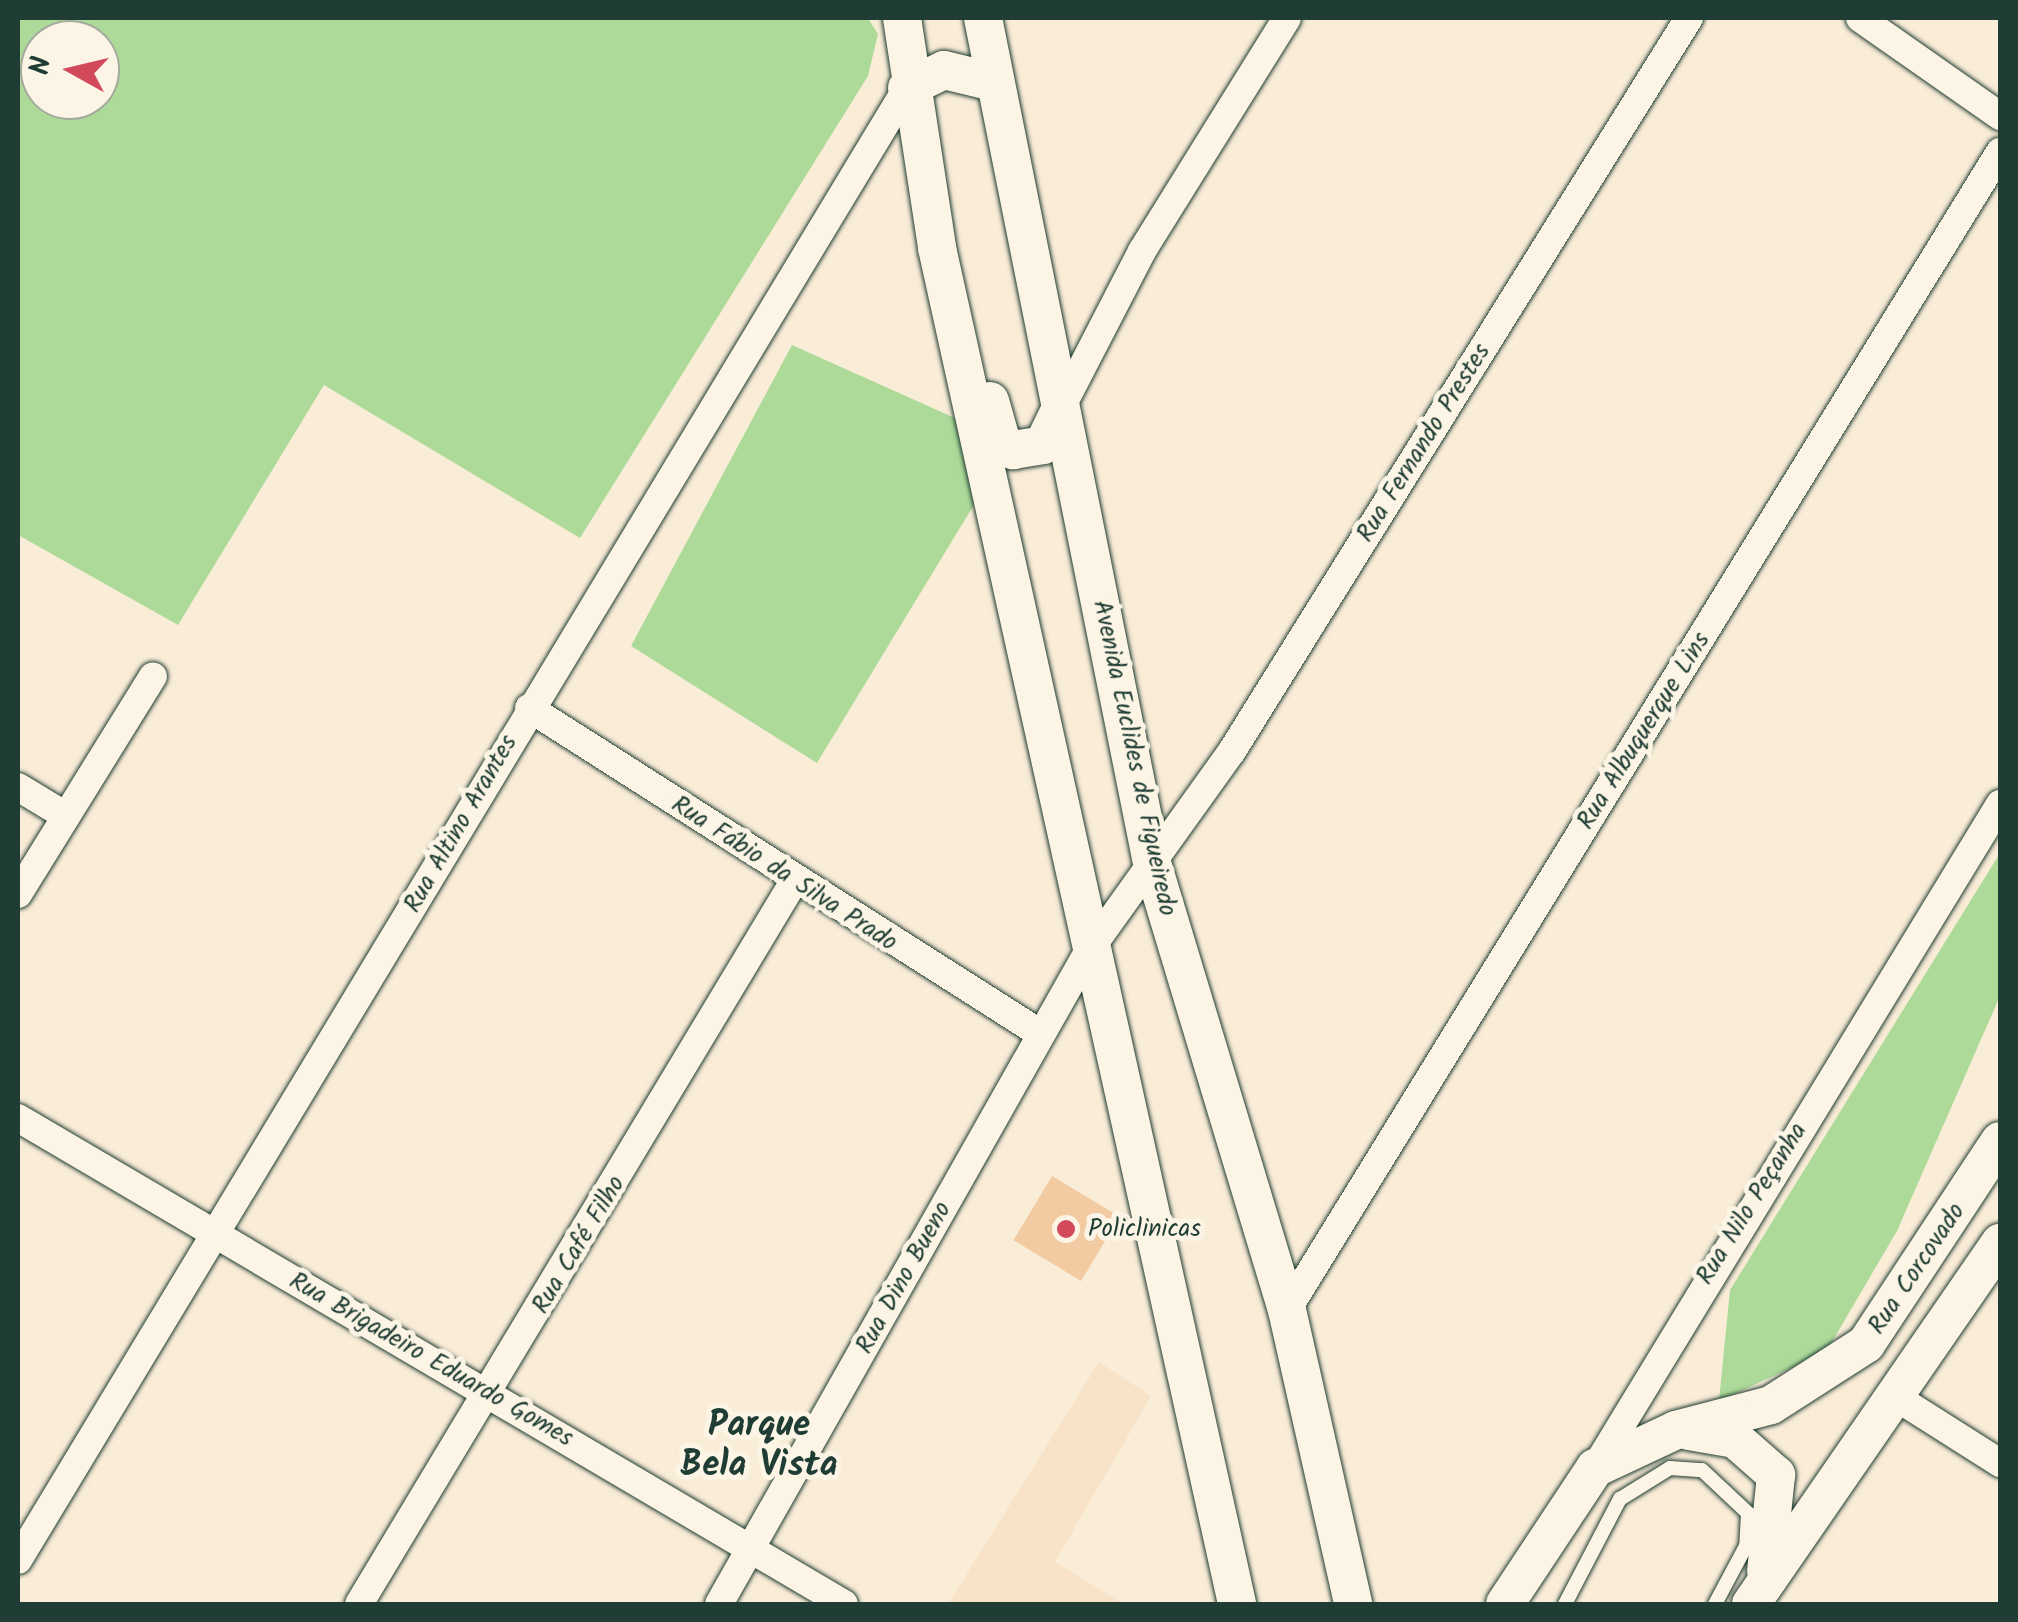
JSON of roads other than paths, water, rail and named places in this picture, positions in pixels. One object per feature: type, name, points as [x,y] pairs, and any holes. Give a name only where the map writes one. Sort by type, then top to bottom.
[{"type":"street","points":[[902,18],[907,88],[937,248],[1088,952],[1197,1392],[1236,1604]]},
{"type":"street","name":"Avenida Euclides de Figueiredo","points":[[984,18],[1152,864],[1287,1310],[1353,1604]]},
{"type":"street","points":[[937,248],[964,304],[1001,440],[1014,450],[1042,444],[1142,251],[1287,18]]},
{"type":"street","name":"Rua Fernando Prestes","points":[[1088,952],[1232,751],[1690,18]]},
{"type":"street","points":[[1860,18],[2000,116]]},
{"type":"street","points":[[907,88],[944,70],[994,82]]},
{"type":"street","name":"Rua Altino Arantes","points":[[18,1560],[219,1236],[529,708],[907,88]]},
{"type":"street","name":"Rua Albuquerque Lins","points":[[1287,1310],[2000,152]]},
{"type":"street","points":[[18,894],[153,676]]},
{"type":"street","name":"Rua Fábio da Silva Prado","points":[[529,708],[792,882],[1041,1034]]},
{"type":"street","points":[[18,787],[66,816]]},
{"type":"street","name":"Rua Nilo Peçanha","points":[[1504,1604],[1595,1468],[2000,804]]},
{"type":"street","name":"Rua Café Filho","points":[[358,1604],[491,1394],[792,882]]},
{"type":"street","name":"Rua Dino Bueno","points":[[719,1604],[1088,952]]},
{"type":"street","name":"Rua Brigadeiro Eduardo Gomes","points":[[18,1118],[844,1604]]},
{"type":"street","name":"Rua Corcovado","points":[[1595,1468],[1676,1430],[1771,1405],[1866,1344],[2000,1141]]},
{"type":"street","points":[[1755,1598],[1899,1399],[2000,1243]]},
{"type":"street","points":[[1899,1399],[2000,1463]]},
{"type":"street","points":[[1676,1430],[1735,1440],[1776,1475],[1777,1529],[1755,1598]]},
{"type":"lane","points":[[1565,1604],[1620,1499],[1670,1468],[1702,1470],[1748,1512],[1746,1546],[1715,1604]]},
{"type":"place","name":"Policlinicas","points":[[1066,1229]]},
{"type":"district","name":"Parque Bela Vista","points":[[759,1446]]}]
